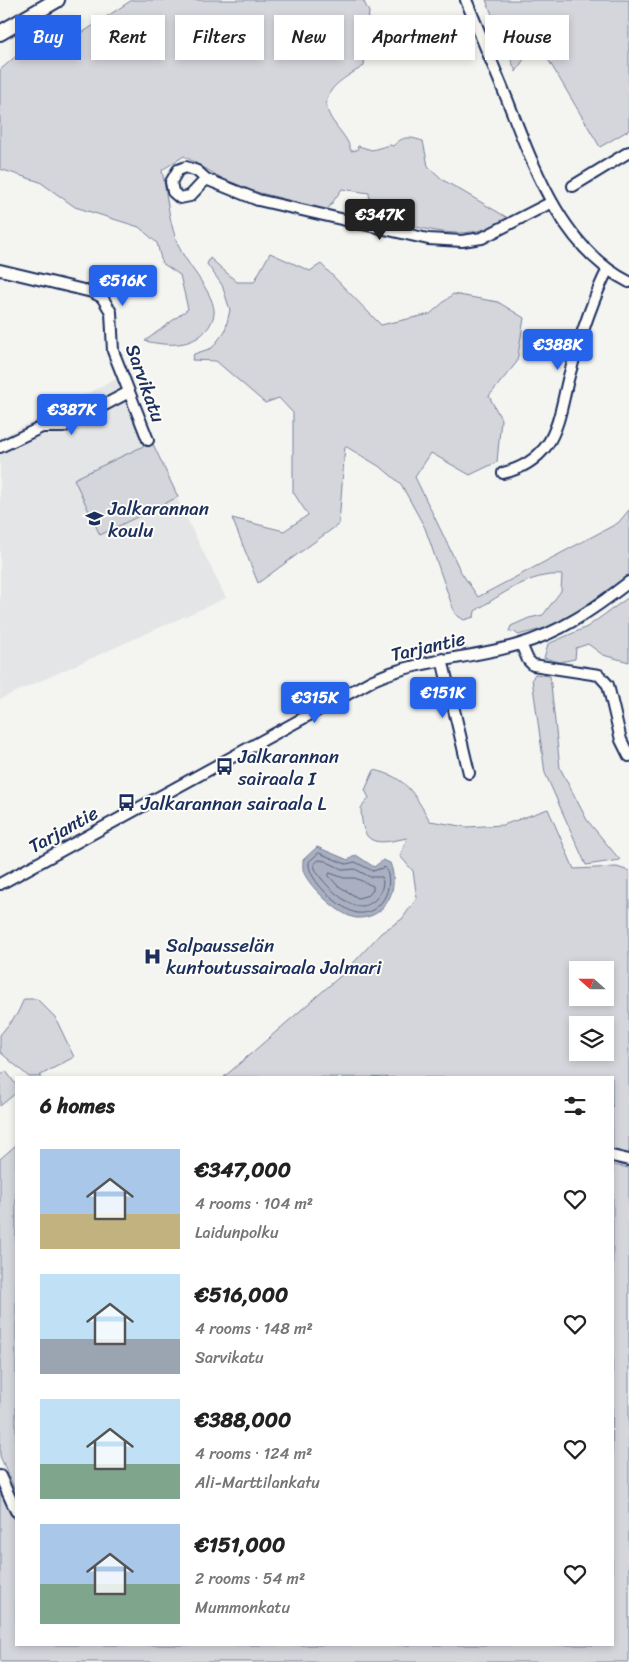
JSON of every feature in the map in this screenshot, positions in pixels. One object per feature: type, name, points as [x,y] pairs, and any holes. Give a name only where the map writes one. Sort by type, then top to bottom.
[{"type":"main road","points":[[0,33],[56,0]]},
{"type":"street","points":[[466,0],[531,158],[552,202],[583,244],[608,269],[629,282]]},
{"type":"street","points":[[574,186],[629,152]]},
{"type":"street","points":[[206,179],[258,200],[428,239],[462,241],[482,238],[552,202]]},
{"type":"street","points":[[503,473],[514,470],[532,460],[546,445],[555,428],[575,353],[608,269]]},
{"type":"street","name":"Sarvikatu","points":[[0,270],[92,292],[102,297],[111,312],[113,351],[148,440]]},
{"type":"street","points":[[0,447],[42,427],[63,427],[129,392]]},
{"type":"street","name":"Tarjantie","points":[[0,884],[356,689],[395,670],[521,644],[555,632],[588,613],[629,582]]},
{"type":"street","points":[[521,644],[528,660],[533,665],[593,673],[603,677],[608,685],[621,740],[629,756]]},
{"type":"street","points":[[442,659],[468,773]]},
{"type":"street","points":[[614,1156],[629,1160]]},
{"type":"street","points":[[0,1476],[15,1509]]},
{"type":"shaded area","points":[[132,0],[363,0],[369,15],[354,15],[354,60],[365,60],[364,66],[332,89],[328,96],[327,104],[329,113],[351,151],[357,150],[358,146],[372,150],[390,145],[393,146],[400,140],[407,138],[423,141],[428,166],[443,180],[508,218],[490,227],[473,232],[456,233],[440,232],[371,219],[369,193],[342,189],[327,210],[237,187],[184,156],[162,170],[169,210],[173,230],[180,249],[209,295],[214,310],[213,319],[202,335],[187,342],[162,344],[145,341],[188,309],[180,275],[162,263],[157,243],[139,227],[75,207],[40,182],[0,169],[0,70],[15,57],[15,60],[81,60],[81,34],[91,27],[91,60],[165,60],[165,15],[109,15]]},
{"type":"shaded area","points":[[486,0],[629,0],[629,130],[600,147],[548,60],[569,60],[569,15],[492,15]]},
{"type":"shaded area","points":[[511,60],[523,60],[516,72]]},
{"type":"shaded area","points":[[270,253],[310,271],[321,264],[381,325],[430,314],[453,294],[498,302],[524,318],[517,362],[489,396],[501,419],[497,462],[470,475],[431,453],[415,477],[461,572],[478,597],[618,523],[629,510],[629,574],[588,606],[550,627],[518,635],[515,632],[509,631],[511,626],[529,618],[543,615],[561,591],[562,575],[539,577],[517,586],[475,611],[474,617],[464,620],[455,614],[425,528],[401,484],[382,468],[345,446],[339,524],[258,583],[232,518],[284,531],[308,515],[293,492],[293,413],[279,398],[265,403],[216,361],[192,360],[194,354],[212,348],[225,331],[230,310],[222,285],[207,264],[210,258],[237,282],[254,282]]},
{"type":"shaded area","name":"Jalkarannan koulu","points":[[128,373],[148,440],[226,598],[0,699],[0,438]]},
{"type":"shaded area","points":[[152,442],[178,497],[100,535],[74,479]]},
{"type":"shaded area","points":[[629,597],[629,662],[603,655],[588,644],[576,648],[575,659],[560,662],[544,658],[548,644],[587,627]]},
{"type":"shaded area","points":[[535,674],[550,676],[560,768],[587,820],[620,860],[586,865],[545,773],[532,679]]},
{"type":"shaded area","points":[[374,770],[385,773],[402,782],[414,795],[430,821],[467,827],[503,825],[548,809],[574,869],[617,867],[629,871],[629,1154],[614,1150],[614,1076],[225,1076],[345,972],[381,933],[402,919],[417,898],[413,871],[400,856],[407,838],[386,842],[372,840],[364,830],[361,808],[369,798],[365,790]]},
{"type":"shaded area","points":[[24,999],[37,999],[55,1017],[74,1057],[39,1076],[28,1076],[0,1052],[0,1035],[17,1014]]},
{"type":"shaded area","points":[[6,1071],[15,1084],[15,1094],[0,1106],[0,1076]]},
{"type":"shaded area","points":[[15,1146],[15,1490],[0,1456],[0,1159]]},
{"type":"shaded area","points":[[614,1165],[629,1168],[629,1662],[0,1662],[0,1487],[15,1522],[15,1646],[614,1646]]},
{"type":"water","points":[[317,847],[348,860],[356,855],[374,867],[383,860],[390,863],[393,872],[392,891],[383,907],[367,917],[357,918],[335,908],[320,894],[304,873],[303,860]]},
{"type":"place","name":"Jalkarannan koulu","points":[[94,519]]},
{"type":"place","name":"Jalkarannan sairaala I","points":[[224,767]]},
{"type":"place","name":"Jalkarannan sairaala L","points":[[127,803]]},
{"type":"place","name":"Salpausselän kuntoutussairaala Jalmari","points":[[152,956]]}]
